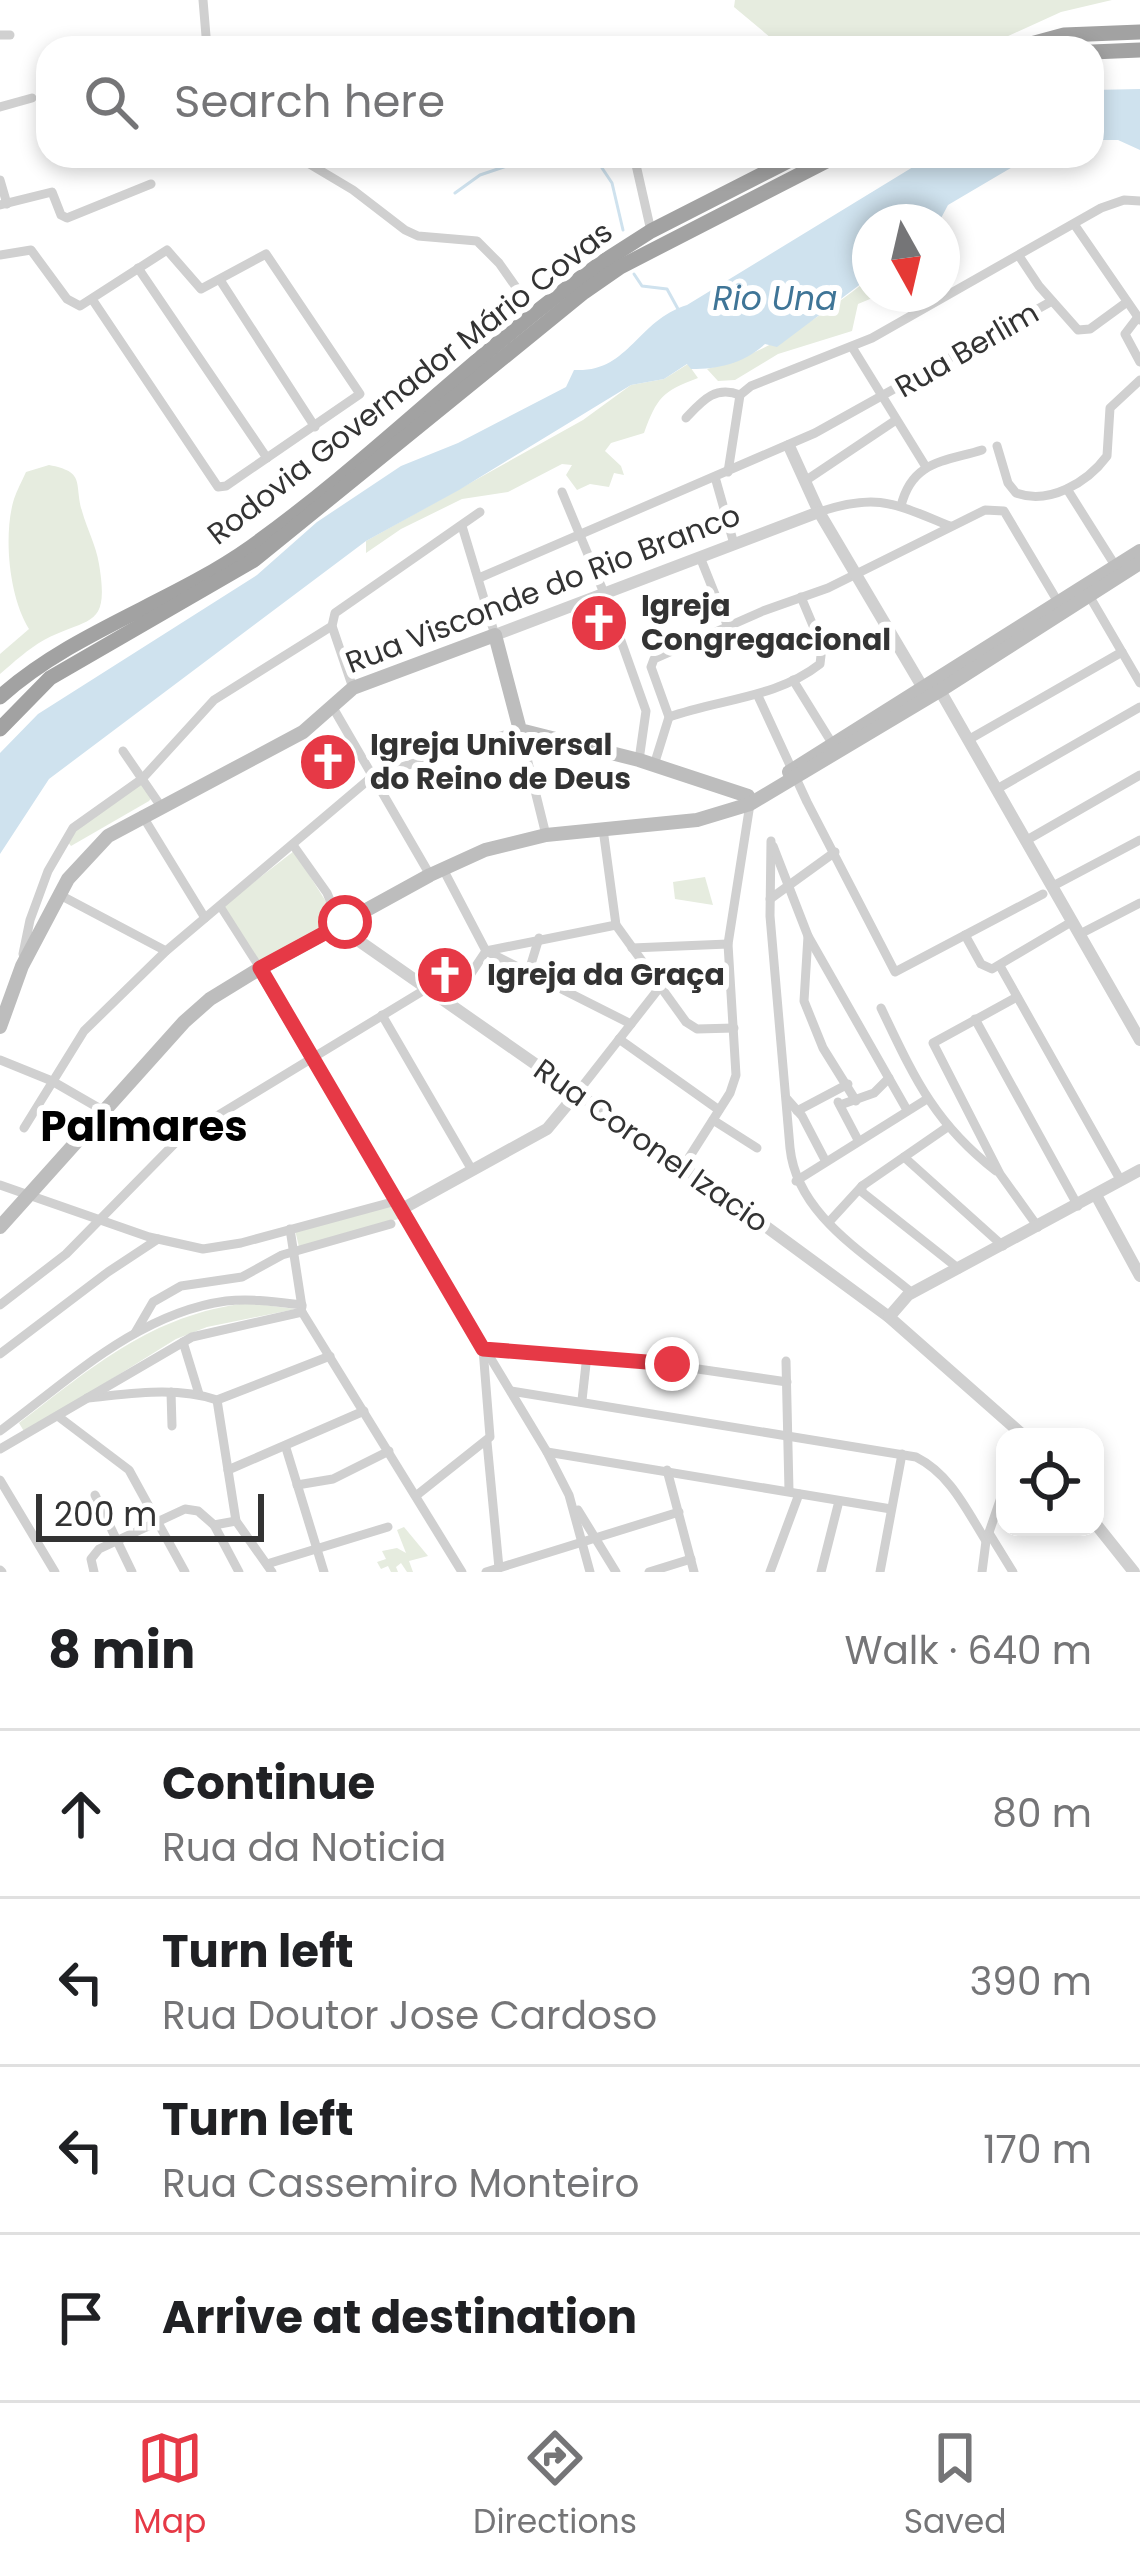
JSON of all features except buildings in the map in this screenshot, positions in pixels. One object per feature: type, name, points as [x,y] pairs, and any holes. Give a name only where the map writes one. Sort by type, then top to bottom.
[{"type":"highway","points":[[1060,36],[1140,32]]},
{"type":"highway","points":[[1104,52],[1140,50]]},
{"type":"highway","name":"Rodovia Governador Mário Covas","points":[[0,698],[53,659],[171,597],[246,550],[573,283],[651,231],[774,168]]},
{"type":"highway","name":"Rodovia Governador Mário Covas","points":[[0,729],[50,678],[254,560],[527,334],[602,279],[813,168]]},
{"type":"main road","points":[[0,1227],[188,1018],[260,968],[485,850],[546,835],[697,820],[746,802],[1140,555]]},
{"type":"main road","points":[[495,635],[520,730],[647,763],[746,802]]},
{"type":"main road","name":"Rua Visconde do Rio Branco","points":[[0,1027],[22,966],[89,852],[142,815],[303,732],[352,688],[495,635]]},
{"type":"street","points":[[202,0],[206,36]]},
{"type":"street","points":[[0,107],[32,98]]},
{"type":"street","points":[[316,168],[404,230],[418,236],[477,241],[536,314]]},
{"type":"street","points":[[637,168],[651,231]]},
{"type":"street","points":[[0,180],[3,205],[52,192],[61,215],[67,218],[151,184]]},
{"type":"street","points":[[728,472],[740,395],[765,378],[852,347],[1111,204],[1140,201]]},
{"type":"street","points":[[1074,224],[1139,318],[1125,334],[1140,362]]},
{"type":"street","points":[[0,255],[32,250],[71,304],[80,307],[138,268],[167,250],[196,288],[266,254],[359,388],[358,398],[218,488],[92,299]]},
{"type":"street","points":[[1019,256],[1052,301],[1082,331],[1127,302]]},
{"type":"street","points":[[138,268],[267,458]]},
{"type":"street","points":[[220,280],[315,427]]},
{"type":"street","name":"Rua Berlim","points":[[479,578],[789,446],[882,399],[1052,301]]},
{"type":"street","points":[[852,347],[926,467]]},
{"type":"street","points":[[997,446],[1008,483],[1016,493],[1041,498],[1067,489],[1106,456],[1110,408],[1140,380]]},
{"type":"street","points":[[686,418],[708,395],[729,391],[740,395]]},
{"type":"street","points":[[805,481],[896,420]]},
{"type":"street","points":[[789,446],[819,512],[968,740],[1027,840],[1048,890],[1077,928],[1140,1040]]},
{"type":"street","points":[[901,506],[908,482],[926,467],[982,450]]},
{"type":"street","points":[[715,477],[734,544]]},
{"type":"street","points":[[1067,489],[1118,571]]},
{"type":"street","points":[[562,492],[646,711],[647,763]]},
{"type":"street","points":[[819,512],[867,499],[901,506],[950,526]]},
{"type":"street","points":[[647,763],[669,717],[651,667],[659,656],[856,574],[986,510],[1000,508],[1062,607]]},
{"type":"street","points":[[352,688],[332,626],[335,614],[480,512]]},
{"type":"street","name":"Rua Visconde do Rio Branco","points":[[495,635],[819,512]]},
{"type":"street","points":[[462,526],[495,635]]},
{"type":"street","points":[[700,557],[728,627]]},
{"type":"street","points":[[1086,591],[1140,683]]},
{"type":"street","points":[[669,717],[725,700],[758,696],[820,664],[824,654],[801,597]]},
{"type":"street","points":[[22,966],[30,920],[62,841],[142,779],[214,700],[332,626]]},
{"type":"street","points":[[968,740],[1122,652]]},
{"type":"street","points":[[794,680],[835,749]]},
{"type":"street","points":[[758,696],[895,973],[1140,840]]},
{"type":"street","points":[[332,706],[486,951],[632,1024]]},
{"type":"street","points":[[997,789],[1140,707]]},
{"type":"street","points":[[24,1128],[83,1031],[166,951],[373,776],[520,730],[546,835]]},
{"type":"street","points":[[123,751],[160,805]]},
{"type":"street","points":[[1027,840],[1140,776]]},
{"type":"street","points":[[683,1166],[730,1093],[736,1075],[728,944],[746,802]]},
{"type":"street","points":[[142,815],[205,918]]},
{"type":"street","points":[[603,829],[616,925],[692,1027],[734,1028]]},
{"type":"street","points":[[907,1110],[808,936],[771,841],[770,899],[796,1181],[815,1210],[912,1293]]},
{"type":"street","name":"Rua Coronel Izacio","points":[[293,845],[352,936],[683,1166],[889,1317],[1015,1428]]},
{"type":"street","points":[[770,899],[836,852]]},
{"type":"street","points":[[60,895],[166,951]]},
{"type":"street","points":[[965,935],[986,968],[1137,905],[1140,919]]},
{"type":"street","points":[[220,906],[616,1572]]},
{"type":"street","points":[[450,1005],[486,951],[616,925]]},
{"type":"street","points":[[808,936],[804,1001],[824,1048],[856,1101]]},
{"type":"street","points":[[527,974],[539,938]]},
{"type":"street","points":[[632,948],[728,944]]},
{"type":"street","points":[[1000,966],[1121,1181]]},
{"type":"street","points":[[0,1185],[158,1239],[203,1249],[402,1210],[548,1129],[660,987]]},
{"type":"street","points":[[0,1305],[66,1254],[179,1138],[426,988]]},
{"type":"street","points":[[1018,997],[933,1042],[1000,1174],[1038,1227]]},
{"type":"street","points":[[880,1008],[946,1128],[1000,1174]]},
{"type":"street","points":[[382,1016],[472,1170]]},
{"type":"street","points":[[975,1019],[1078,1206]]},
{"type":"street","points":[[620,1039],[758,1148]]},
{"type":"street","points":[[878,1054],[898,1044]]},
{"type":"street","points":[[0,1060],[104,1111]]},
{"type":"street","points":[[840,1105],[874,1093],[889,1078]]},
{"type":"street","points":[[797,1111],[848,1084]]},
{"type":"street","points":[[833,1092],[858,1140]]},
{"type":"street","points":[[796,1181],[927,1099]]},
{"type":"street","points":[[787,1100],[825,1160]]},
{"type":"street","points":[[829,1222],[862,1186],[946,1128]]},
{"type":"street","points":[[904,1157],[1003,1246]]},
{"type":"street","points":[[889,1317],[912,1293],[1140,1170]]},
{"type":"street","points":[[862,1186],[862,1192],[882,1209],[959,1268]]},
{"type":"street","points":[[1096,1195],[1140,1276]]},
{"type":"street","points":[[117,1201],[122,1227]]},
{"type":"street","points":[[136,1333],[145,1312],[170,1291],[251,1274],[294,1251],[392,1224],[402,1210]]},
{"type":"street","points":[[290,1229],[302,1308],[462,1572]]},
{"type":"street","points":[[0,1354],[158,1239]]},
{"type":"street","points":[[0,1431],[136,1333],[177,1313],[228,1301],[302,1308]]},
{"type":"street","points":[[0,1449],[206,1331],[302,1308]]},
{"type":"street","points":[[184,1342],[199,1394]]},
{"type":"street","points":[[483,1349],[587,1355],[787,1382]]},
{"type":"street","points":[[417,1495],[490,1436],[483,1349]]},
{"type":"street","points":[[582,1400],[587,1355]]},
{"type":"street","points":[[85,1398],[171,1392],[217,1400],[331,1356]]},
{"type":"street","points":[[770,1572],[794,1492],[786,1361]]},
{"type":"street","points":[[511,1391],[916,1457],[939,1471],[1013,1572]]},
{"type":"street","points":[[171,1392],[172,1426]]},
{"type":"street","points":[[217,1400],[236,1521],[270,1568],[316,1548],[388,1527]]},
{"type":"street","points":[[228,1471],[364,1411]]},
{"type":"street","points":[[59,1417],[122,1462],[185,1572]]},
{"type":"street","points":[[487,1442],[500,1570]]},
{"type":"street","points":[[286,1448],[324,1572]]},
{"type":"street","points":[[297,1485],[333,1479],[388,1450]]},
{"type":"street","points":[[547,1452],[891,1509]]},
{"type":"street","points":[[880,1572],[902,1454]]},
{"type":"street","points":[[667,1470],[694,1572]]},
{"type":"street","points":[[0,1480],[52,1568],[35,1572]]},
{"type":"street","points":[[95,1495],[132,1572]]},
{"type":"street","points":[[569,1495],[590,1572]]},
{"type":"street","points":[[821,1572],[839,1501]]},
{"type":"street","points":[[94,1572],[91,1559],[116,1540],[193,1508],[214,1526],[239,1572]]},
{"type":"street","points":[[486,1572],[679,1512]]},
{"type":"street","points":[[969,1572],[982,1568],[996,1513]]},
{"type":"street","points":[[214,1526],[236,1521]]},
{"type":"street","points":[[1104,1534],[1134,1572]]},
{"type":"street","points":[[649,1572],[691,1559]]},
{"type":"shaded area","points":[[735,0],[1112,0],[1061,12],[1008,36],[769,36],[734,7]]},
{"type":"shaded area","points":[[852,292],[852,312],[856,312],[852,331],[778,354],[735,380],[718,381],[707,369],[750,354]]},
{"type":"shaded area","points":[[688,364],[698,378],[662,397],[644,433],[611,443],[605,451],[624,475],[614,473],[609,487],[590,484],[577,490],[566,475],[572,465],[562,464],[508,492],[462,499],[401,529],[366,553],[366,541],[583,420],[631,385],[664,379]]},
{"type":"shaded area","points":[[49,465],[69,471],[76,480],[98,557],[101,600],[92,618],[38,644],[0,674],[0,654],[29,629],[10,565],[14,499],[26,472]]},
{"type":"shaded area","points":[[140,782],[152,797],[149,801],[71,846],[64,837]]},
{"type":"shaded area","points":[[294,851],[337,919],[260,963],[223,906]]},
{"type":"shaded area","points":[[705,877],[713,905],[675,899],[673,882]]},
{"type":"shaded area","points":[[396,1204],[402,1218],[299,1247],[295,1230]]},
{"type":"shaded area","points":[[247,1303],[296,1309],[207,1327],[176,1339],[25,1433],[19,1423],[99,1363],[152,1331],[213,1309]]},
{"type":"shaded area","points":[[404,1527],[428,1556],[409,1561],[413,1572],[401,1563],[398,1572],[391,1572],[388,1566],[381,1569],[377,1562],[386,1559],[382,1551],[397,1548],[406,1553],[397,1530]]},
{"type":"water","points":[[1140,89],[1140,150],[1118,140],[1104,140],[1104,90]]},
{"type":"water","name":"Rio Una","points":[[911,168],[1011,168],[950,204],[852,204]]},
{"type":"water","name":"Rio Una","points":[[852,204],[852,291],[777,347],[765,344],[721,366],[691,369],[687,364],[664,379],[631,385],[366,541],[49,779],[0,854],[0,753],[38,714],[257,575],[317,522],[401,466],[458,443],[566,387],[574,370],[608,363],[670,313]]},
{"type":"waterway","points":[[455,193],[480,175],[501,168]]},
{"type":"waterway","points":[[602,168],[612,183],[623,230]]},
{"type":"waterway","points":[[634,274],[642,286],[667,289],[678,309]]},
{"type":"place","name":"Igreja Congregacional","points":[[599,623]]},
{"type":"place","name":"Igreja Universal do Reino de Deus","points":[[328,762]]},
{"type":"place","name":"Igreja da Graça","points":[[445,975]]},
{"type":"district","name":"Palmares","points":[[144,1126]]},
{"type":"route","points":[[345,922],[260,968],[483,1349],[672,1364]]}]
